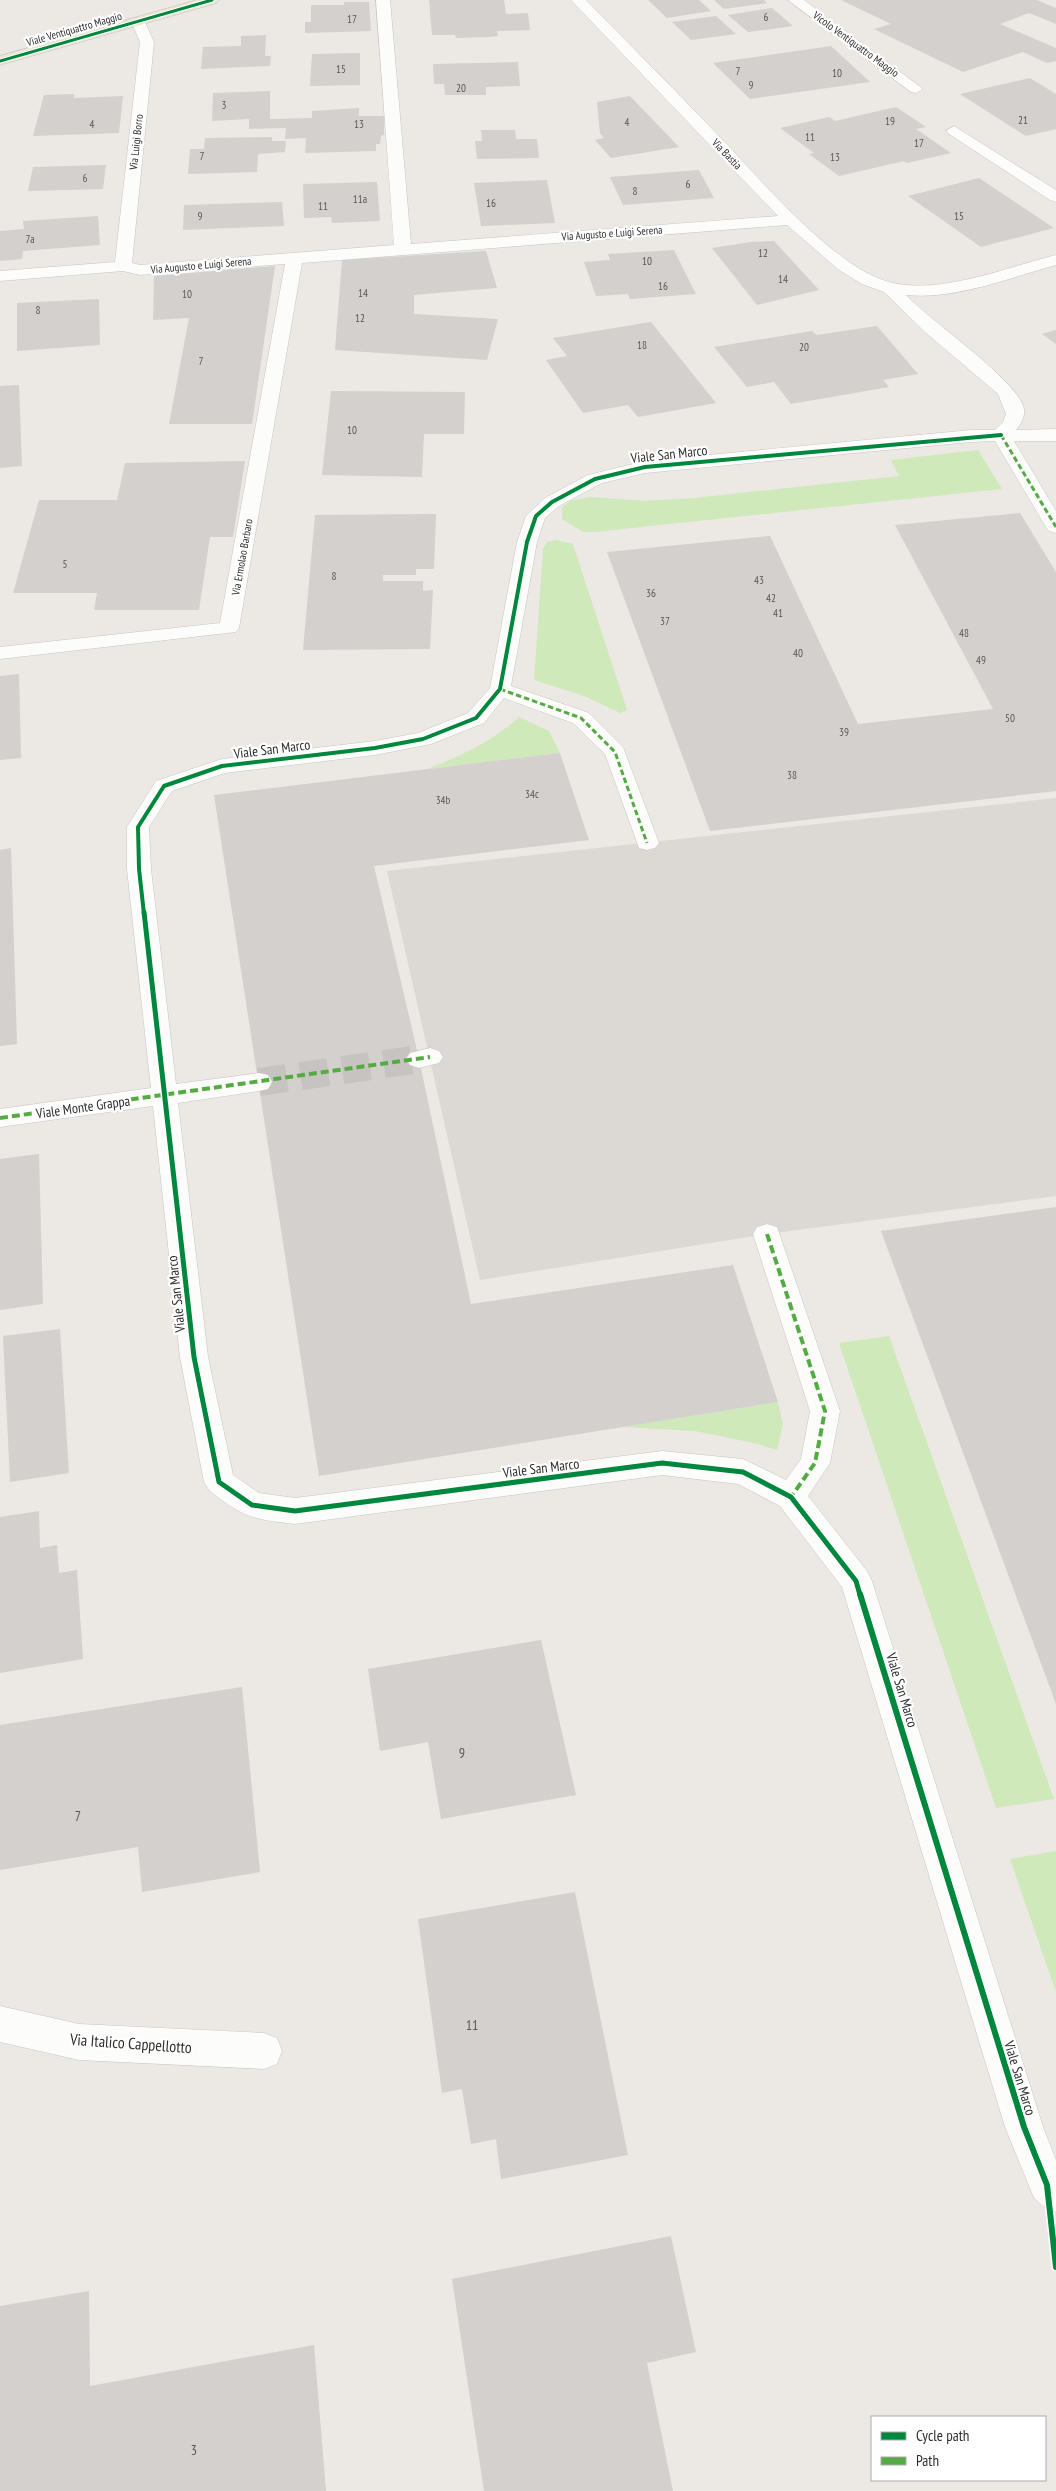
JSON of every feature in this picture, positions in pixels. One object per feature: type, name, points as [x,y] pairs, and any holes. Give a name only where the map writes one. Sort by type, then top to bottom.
[{"type":"main road","name":"Viale Ventiquattro Maggio","points":[[0,61],[212,0]]},
{"type":"street","points":[[383,0],[403,249]]},
{"type":"street","name":"Via Bastia","points":[[578,0],[791,220],[859,277],[890,288],[920,291],[933,290],[1056,260]]},
{"type":"street","name":"Vicolo Ventiquattro Maggio","points":[[795,0],[916,89]]},
{"type":"street","name":"Via Luigi Borro","points":[[123,266],[147,42],[138,21]]},
{"type":"street","points":[[954,131],[1056,197]]},
{"type":"street","name":"Via Augusto e Luigi Serena","points":[[0,276],[123,266],[140,270],[791,220]]},
{"type":"street","name":"Via Ermolao Barbaro","points":[[0,653],[230,628],[294,258]]},
{"type":"street","points":[[890,288],[909,311],[929,329],[1005,390],[1014,403],[1016,414],[1011,425],[1002,435],[1056,527]]},
{"type":"street","name":"Viale San Marco","points":[[1056,434],[1002,435],[645,467],[595,478],[552,502],[536,516],[531,527],[500,689],[476,718],[423,739],[375,748],[222,766],[164,786],[138,827],[140,869],[194,1356],[219,1482],[252,1505],[295,1510],[662,1464],[743,1472],[791,1497],[856,1581],[1024,2127],[1047,2185],[1056,2193]]},
{"type":"street","points":[[500,689],[581,718],[615,752],[647,843]]},
{"type":"street","name":"Viale Monte Grappa","points":[[0,1118],[259,1082]]},
{"type":"street","points":[[767,1234],[825,1412],[815,1463],[791,1497]]},
{"type":"street","name":"Via Italico Cappellotto","points":[[0,2024],[79,2042],[264,2051]]},
{"type":"green space","points":[[978,450],[1002,489],[594,532],[583,532],[562,519],[562,507],[572,500],[591,497],[645,501],[695,498],[899,476],[891,460]]},
{"type":"green space","points":[[555,540],[573,544],[627,710],[620,713],[584,696],[534,680],[543,549],[547,542]]},
{"type":"green space","points":[[519,717],[549,731],[560,753],[427,769],[476,748],[498,734]]},
{"type":"green space","points":[[889,1336],[1054,1799],[996,1808],[839,1343]]},
{"type":"green space","points":[[778,1402],[783,1425],[777,1450],[754,1443],[695,1431],[622,1427]]},
{"type":"green space","points":[[1056,1851],[1056,1992],[1010,1859]]},
{"type":"shaded area","points":[[1056,798],[1056,1196],[767,1234],[480,1280],[387,871]]},
{"type":"building","points":[[429,0],[504,0],[506,14],[528,13],[530,30],[497,31],[498,36],[489,37],[456,38],[455,35],[432,35]]},
{"type":"building","points":[[648,0],[699,0],[711,11],[667,18]]},
{"type":"building","points":[[714,0],[764,0],[767,3],[724,9]]},
{"type":"building","points":[[841,0],[1037,0],[1056,8],[1056,24],[1029,13],[1000,24],[1056,48],[1056,61],[1047,63],[1023,52],[963,72],[874,29],[891,24]]},
{"type":"building","points":[[344,2],[369,2],[371,31],[305,33],[305,22],[311,22],[311,5],[344,5]]},
{"type":"building","points":[[772,8],[793,26],[748,32],[728,15]]},
{"type":"building","points":[[716,16],[736,34],[691,40],[672,22]]},
{"type":"building","points":[[266,35],[265,56],[271,56],[270,66],[201,69],[203,47],[241,46],[241,36]]},
{"type":"building","points":[[831,46],[870,82],[750,99],[713,63]]},
{"type":"building","points":[[360,53],[360,85],[310,86],[312,54]]},
{"type":"building","points":[[518,62],[520,86],[486,87],[486,95],[445,95],[444,84],[434,84],[433,64]]},
{"type":"building","points":[[1030,78],[1056,94],[1056,129],[1026,136],[960,94]]},
{"type":"building","points":[[270,91],[270,119],[312,118],[312,111],[359,108],[359,116],[384,116],[384,135],[381,136],[380,144],[376,144],[376,151],[305,153],[306,138],[285,139],[286,128],[249,129],[249,119],[212,121],[213,93]]},
{"type":"building","points":[[74,94],[74,98],[123,96],[119,133],[33,136],[44,95]]},
{"type":"building","points":[[630,96],[679,147],[611,158],[595,140],[604,138],[600,133],[597,102]]},
{"type":"building","points":[[896,107],[926,127],[916,129],[951,153],[907,163],[904,161],[839,176],[809,154],[814,153],[780,128],[829,117],[835,121]]},
{"type":"building","points":[[481,130],[515,130],[516,139],[537,139],[539,158],[477,159],[475,141],[482,141]]},
{"type":"building","points":[[272,137],[272,141],[286,141],[285,152],[258,154],[257,172],[188,174],[190,149],[204,149],[205,138]]},
{"type":"building","points":[[106,165],[103,189],[28,191],[33,167]]},
{"type":"building","points":[[699,170],[714,198],[623,205],[610,177]]},
{"type":"building","points":[[979,178],[1054,228],[981,247],[908,196]]},
{"type":"building","points":[[547,180],[555,223],[481,226],[474,183]]},
{"type":"building","points":[[377,182],[380,221],[332,223],[331,217],[304,218],[303,184]]},
{"type":"building","points":[[282,202],[284,226],[183,230],[184,205]]},
{"type":"building","points":[[98,216],[100,245],[23,251],[22,259],[0,261],[0,231],[24,229],[23,221]]},
{"type":"building","points":[[774,241],[819,290],[757,305],[712,248],[751,242]]},
{"type":"building","points":[[674,250],[696,294],[630,299],[628,294],[596,296],[584,262],[610,260],[608,254]]},
{"type":"building","points":[[486,251],[497,288],[414,295],[414,314],[498,319],[487,360],[335,350],[342,260]]},
{"type":"building","points":[[275,266],[252,424],[169,424],[189,318],[153,320],[154,276]]},
{"type":"building","points":[[99,299],[100,345],[17,351],[17,303]]},
{"type":"building","points":[[651,322],[716,403],[638,417],[628,405],[583,413],[546,360],[567,356],[553,338]]},
{"type":"building","points":[[877,326],[918,374],[883,380],[889,387],[791,404],[774,382],[747,387],[714,347],[812,331],[817,335]]},
{"type":"building","points":[[1056,330],[1056,344],[1042,334]]},
{"type":"building","points":[[19,385],[22,466],[0,468],[0,386]]},
{"type":"building","points":[[331,391],[465,392],[464,434],[424,434],[422,477],[322,475]]},
{"type":"building","points":[[245,461],[233,537],[210,537],[199,610],[94,610],[97,593],[13,593],[39,500],[117,500],[125,463]]},
{"type":"building","points":[[1020,513],[1056,572],[1056,791],[710,831],[607,552],[770,536],[858,724],[993,709],[895,525]]},
{"type":"building","points":[[436,514],[434,569],[416,569],[416,575],[383,575],[383,581],[423,581],[423,591],[433,590],[430,649],[303,650],[315,515]]},
{"type":"building","points":[[19,674],[21,758],[0,760],[0,676]]},
{"type":"building","points":[[560,753],[589,840],[374,866],[419,1059],[471,1304],[733,1265],[778,1402],[319,1476],[214,795]]},
{"type":"building","points":[[11,848],[17,1044],[0,1046],[0,850]]},
{"type":"building","points":[[39,1154],[43,1304],[0,1310],[0,1159]]},
{"type":"building","points":[[1056,1207],[1056,1704],[881,1231]]},
{"type":"building","points":[[60,1329],[69,1473],[10,1482],[3,1336]]},
{"type":"building","points":[[39,1511],[40,1548],[57,1545],[59,1573],[77,1570],[83,1659],[0,1673],[0,1517]]},
{"type":"building","points":[[541,1640],[576,1795],[441,1819],[428,1742],[380,1751],[368,1669]]},
{"type":"building","points":[[242,1687],[260,1872],[142,1892],[138,1847],[0,1870],[0,1725]]},
{"type":"building","points":[[575,1892],[628,2155],[501,2179],[496,2139],[471,2144],[462,2089],[442,2093],[418,1919]]},
{"type":"building","points":[[671,2236],[696,2352],[647,2363],[673,2491],[484,2491],[452,2279]]},
{"type":"building","points":[[89,2291],[90,2386],[314,2345],[326,2491],[0,2491],[0,2306]]},
{"type":"tunnel","points":[[259,1082],[419,1059]]},
{"type":"marked path","points":[[1001,435],[1056,527]]},
{"type":"marked path","points":[[500,689],[581,718],[615,752],[647,843]]},
{"type":"marked path","points":[[0,1118],[430,1057]]},
{"type":"marked path","points":[[767,1234],[825,1411],[815,1463],[791,1497]]},
{"type":"cycle path","points":[[0,61],[212,0]]},
{"type":"cycle path","points":[[1001,435],[645,467],[595,479],[552,502],[536,516],[527,542],[500,689],[476,718],[423,739],[375,748],[222,766],[164,786],[138,827],[139,869],[194,1357],[219,1482],[252,1505],[295,1511],[662,1463],[743,1472],[791,1497],[856,1581],[1024,2127],[1047,2185],[1056,2267]]}]
